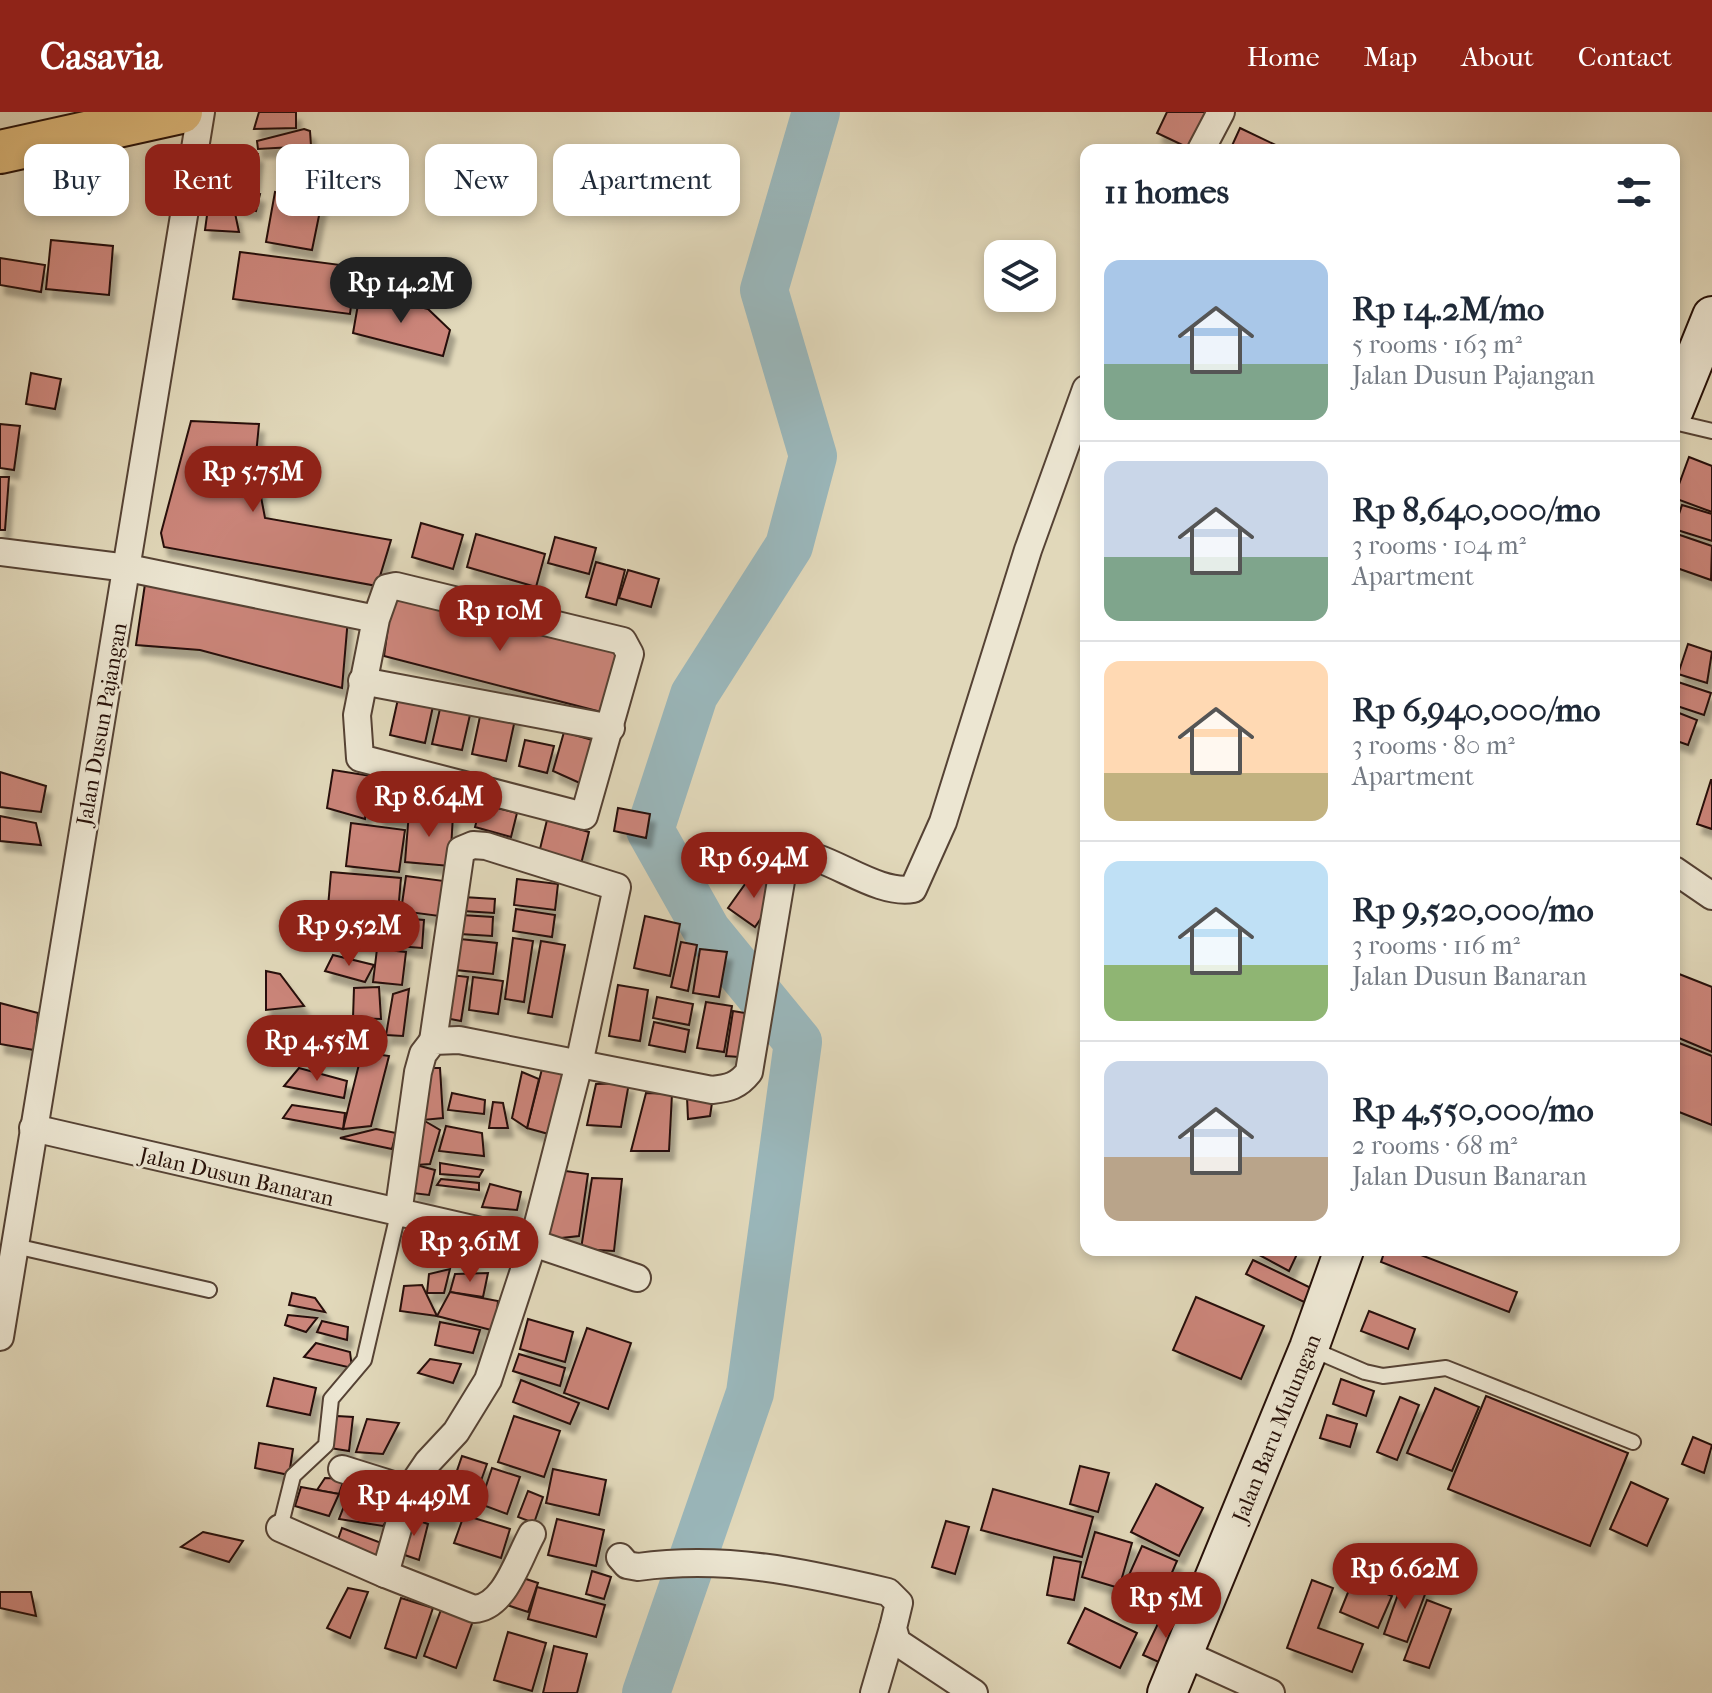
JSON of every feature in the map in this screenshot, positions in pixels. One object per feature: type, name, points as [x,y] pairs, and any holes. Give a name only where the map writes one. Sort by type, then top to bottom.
[{"type":"main road","points":[[0,152],[181,112]]},
{"type":"main road","points":[[1680,395],[1712,316]]},
{"type":"main road","name":"Jalan Baru Mulungan","points":[[1167,1693],[1309,1348],[1342,1256]]},
{"type":"street","name":"Jalan Dusun Pajangan","points":[[0,1337],[5,1272],[15,1246],[201,112]]},
{"type":"street","points":[[1204,144],[1221,112]]},
{"type":"street","points":[[433,1041],[459,1040],[712,1090],[741,1083],[749,1072],[782,875],[791,854],[804,854],[842,872],[901,891],[913,889],[943,822],[1028,550],[1080,406]]},
{"type":"street","points":[[0,552],[128,568],[376,619]]},
{"type":"street","points":[[396,586],[623,641],[630,654],[584,816],[363,761],[357,750],[362,681],[376,619],[387,588],[396,586]]},
{"type":"street","points":[[362,681],[611,728]]},
{"type":"street","points":[[385,1574],[409,1490],[480,1397],[533,1243],[579,1064],[617,887],[486,846],[473,845],[461,850],[433,1041],[423,1054],[418,1072],[398,1214]]},
{"type":"street","points":[[1680,874],[1712,896]]},
{"type":"street","name":"Jalan Dusun Banaran","points":[[33,1128],[533,1243],[637,1278]]},
{"type":"street","points":[[342,1469],[409,1490]]},
{"type":"street","points":[[280,1528],[474,1609],[485,1608],[498,1596],[532,1534]]},
{"type":"street","points":[[620,1557],[627,1565],[638,1567],[716,1561],[757,1565],[888,1592],[899,1603],[874,1693]]},
{"type":"street","points":[[893,1628],[897,1642],[908,1653],[974,1693]]},
{"type":"street","points":[[1185,1654],[1271,1693]]},
{"type":"lane","points":[[1680,423],[1712,431]]},
{"type":"lane","points":[[280,1528],[293,1476],[326,1445],[331,1399],[364,1360],[398,1214]]},
{"type":"lane","points":[[15,1246],[209,1290]]},
{"type":"lane","points":[[1309,1348],[1365,1372],[1383,1376],[1446,1368],[1633,1442]]},
{"type":"building","points":[[259,112],[296,112],[296,128],[254,129]]},
{"type":"building","points":[[1167,112],[1217,112],[1197,144],[1180,144],[1157,133]]},
{"type":"building","points":[[1240,128],[1273,144],[1233,144]]},
{"type":"building","points":[[304,129],[310,131],[311,144],[276,144],[276,148],[260,149],[257,141]]},
{"type":"building","points":[[275,192],[276,216],[319,216],[312,250],[266,242]]},
{"type":"building","points":[[207,216],[236,216],[239,232],[205,230]]},
{"type":"building","points":[[51,240],[113,246],[109,295],[46,289]]},
{"type":"building","points":[[240,252],[356,267],[350,314],[233,299]]},
{"type":"building","points":[[0,258],[45,265],[41,292],[0,285]]},
{"type":"building","points":[[360,293],[428,309],[450,330],[443,356],[353,333]]},
{"type":"building","points":[[31,373],[61,379],[55,409],[26,404]]},
{"type":"building","points":[[191,421],[259,424],[255,465],[265,518],[391,540],[377,586],[164,547],[161,533]]},
{"type":"building","points":[[0,424],[20,426],[14,470],[0,468]]},
{"type":"building","points":[[1689,457],[1712,466],[1712,512],[1680,500],[1680,482]]},
{"type":"building","points":[[0,477],[9,477],[5,530],[0,530]]},
{"type":"building","points":[[1682,505],[1712,514],[1712,541],[1680,531]]},
{"type":"building","points":[[421,523],[463,535],[453,569],[412,557]]},
{"type":"building","points":[[476,534],[545,554],[536,587],[467,567]]},
{"type":"building","points":[[1680,535],[1712,546],[1711,580],[1680,569]]},
{"type":"building","points":[[555,537],[596,548],[589,574],[548,563]]},
{"type":"building","points":[[596,562],[625,570],[616,605],[586,597]]},
{"type":"building","points":[[628,570],[659,579],[651,607],[619,598]]},
{"type":"building","points":[[145,584],[348,618],[342,688],[200,650],[136,645]]},
{"type":"building","points":[[393,590],[495,614],[497,626],[622,651],[609,714],[384,656]]},
{"type":"building","points":[[1688,644],[1712,652],[1707,683],[1680,675]]},
{"type":"building","points":[[1680,683],[1711,693],[1704,715],[1680,707]]},
{"type":"building","points":[[400,690],[435,697],[425,743],[390,735]]},
{"type":"building","points":[[442,700],[472,706],[462,750],[432,744]]},
{"type":"building","points":[[482,707],[516,715],[506,761],[472,754]]},
{"type":"building","points":[[1680,713],[1697,720],[1688,745],[1680,742]]},
{"type":"building","points":[[564,732],[603,743],[591,788],[553,771]]},
{"type":"building","points":[[525,740],[554,746],[547,773],[519,766]]},
{"type":"building","points":[[333,770],[371,776],[365,819],[327,808]]},
{"type":"building","points":[[0,772],[46,786],[41,812],[0,807]]},
{"type":"building","points":[[1712,780],[1712,829],[1697,824]]},
{"type":"building","points":[[384,782],[411,785],[406,820],[379,816]]},
{"type":"building","points":[[481,804],[517,813],[511,837],[475,827]]},
{"type":"building","points":[[618,808],[650,814],[646,838],[614,831]]},
{"type":"building","points":[[409,812],[453,815],[450,866],[405,862]]},
{"type":"building","points":[[0,816],[36,823],[41,845],[0,841]]},
{"type":"building","points":[[547,820],[589,832],[581,864],[539,853]]},
{"type":"building","points":[[351,823],[405,830],[399,872],[346,866]]},
{"type":"building","points":[[331,872],[401,878],[398,912],[328,907]]},
{"type":"building","points":[[753,873],[779,892],[755,927],[728,908]]},
{"type":"building","points":[[406,876],[444,881],[439,916],[401,911]]},
{"type":"building","points":[[517,879],[558,884],[555,910],[514,905]]},
{"type":"building","points":[[463,897],[495,899],[494,913],[463,911]]},
{"type":"building","points":[[516,909],[555,915],[552,937],[513,931]]},
{"type":"building","points":[[346,913],[383,917],[379,945],[342,941]]},
{"type":"building","points":[[461,915],[493,917],[492,936],[460,934]]},
{"type":"building","points":[[645,916],[680,924],[670,976],[634,968]]},
{"type":"building","points":[[386,917],[424,920],[422,948],[384,945]]},
{"type":"building","points":[[513,938],[533,941],[524,1002],[505,999]]},
{"type":"building","points":[[460,939],[497,943],[493,974],[456,970]]},
{"type":"building","points":[[541,941],[565,945],[552,1017],[528,1013]]},
{"type":"building","points":[[681,942],[697,945],[688,991],[671,987]]},
{"type":"building","points":[[377,949],[406,952],[402,985],[373,982]]},
{"type":"building","points":[[700,949],[727,952],[719,997],[693,993]]},
{"type":"building","points":[[333,955],[374,965],[365,982],[325,971]]},
{"type":"building","points":[[266,971],[280,974],[304,1006],[266,1010]]},
{"type":"building","points":[[1680,974],[1712,987],[1712,1052],[1680,1039]]},
{"type":"building","points":[[451,975],[468,977],[461,1021],[445,1018]]},
{"type":"building","points":[[473,977],[503,981],[498,1014],[469,1010]]},
{"type":"building","points":[[618,985],[648,990],[640,1041],[609,1036]]},
{"type":"building","points":[[379,987],[381,1019],[353,1018],[354,988]]},
{"type":"building","points":[[409,989],[403,1036],[386,1035],[393,994]]},
{"type":"building","points":[[657,997],[693,1004],[689,1025],[653,1018]]},
{"type":"building","points":[[706,1002],[732,1006],[724,1052],[697,1048]]},
{"type":"building","points":[[0,1003],[38,1013],[34,1050],[0,1044]]},
{"type":"building","points":[[733,1011],[745,1013],[739,1057],[726,1056]]},
{"type":"building","points":[[302,1017],[348,1023],[349,1034],[300,1036]]},
{"type":"building","points":[[654,1022],[689,1030],[685,1052],[649,1045]]},
{"type":"building","points":[[358,1043],[352,1065],[296,1054],[301,1044]]},
{"type":"building","points":[[1680,1043],[1712,1056],[1712,1125],[1680,1112]]},
{"type":"building","points":[[362,1052],[389,1056],[371,1126],[343,1129]]},
{"type":"building","points":[[299,1068],[347,1081],[344,1098],[284,1086]]},
{"type":"building","points":[[428,1068],[440,1068],[443,1118],[423,1120]]},
{"type":"building","points":[[542,1069],[568,1075],[552,1135],[527,1128]]},
{"type":"building","points":[[522,1072],[539,1079],[527,1128],[512,1118]]},
{"type":"building","points":[[629,1083],[621,1127],[587,1125],[596,1084]]},
{"type":"building","points":[[452,1093],[485,1100],[484,1114],[448,1110]]},
{"type":"building","points":[[646,1093],[672,1094],[669,1151],[631,1151]]},
{"type":"building","points":[[687,1097],[712,1103],[710,1116],[688,1119]]},
{"type":"building","points":[[493,1102],[503,1103],[508,1128],[489,1128]]},
{"type":"building","points":[[292,1105],[345,1113],[343,1129],[283,1118]]},
{"type":"building","points":[[423,1120],[440,1130],[430,1164],[416,1165]]},
{"type":"building","points":[[446,1126],[482,1133],[484,1156],[439,1151]]},
{"type":"building","points":[[376,1129],[396,1133],[392,1149],[340,1138]]},
{"type":"building","points":[[440,1163],[483,1170],[479,1177],[440,1174]]},
{"type":"building","points":[[416,1165],[435,1170],[429,1195],[412,1193]]},
{"type":"building","points":[[558,1170],[588,1174],[579,1236],[543,1240]]},
{"type":"building","points":[[592,1178],[622,1179],[614,1251],[581,1249]]},
{"type":"building","points":[[441,1179],[479,1183],[479,1190],[437,1185]]},
{"type":"building","points":[[490,1184],[521,1192],[517,1210],[482,1207]]},
{"type":"building","points":[[1261,1256],[1296,1256],[1289,1271]]},
{"type":"building","points":[[1383,1256],[1424,1256],[1517,1292],[1509,1312],[1381,1262]]},
{"type":"building","points":[[1253,1260],[1311,1288],[1304,1302],[1246,1274]]},
{"type":"building","points":[[450,1269],[444,1293],[427,1293],[429,1274]]},
{"type":"building","points":[[488,1273],[483,1297],[450,1292],[455,1274]]},
{"type":"building","points":[[422,1285],[437,1316],[400,1311],[404,1286]]},
{"type":"building","points":[[450,1292],[498,1301],[495,1331],[437,1316]]},
{"type":"building","points":[[292,1293],[315,1298],[325,1312],[289,1305]]},
{"type":"building","points":[[1196,1297],[1264,1326],[1241,1379],[1173,1350]]},
{"type":"building","points":[[1369,1311],[1415,1329],[1408,1349],[1361,1331]]},
{"type":"building","points":[[288,1315],[317,1318],[306,1332],[285,1325]]},
{"type":"building","points":[[528,1319],[573,1332],[565,1362],[520,1349]]},
{"type":"building","points":[[322,1321],[348,1327],[347,1340],[317,1332]]},
{"type":"building","points":[[440,1322],[480,1330],[473,1353],[435,1345]]},
{"type":"building","points":[[587,1328],[631,1343],[608,1409],[564,1393]]},
{"type":"building","points":[[316,1343],[350,1352],[352,1368],[304,1357]]},
{"type":"building","points":[[519,1354],[565,1368],[560,1386],[513,1371]]},
{"type":"building","points":[[430,1359],[461,1364],[453,1383],[418,1373]]},
{"type":"building","points":[[274,1378],[316,1388],[310,1415],[267,1406]]},
{"type":"building","points":[[1341,1379],[1374,1391],[1366,1416],[1333,1404]]},
{"type":"building","points":[[521,1380],[579,1403],[570,1424],[513,1402]]},
{"type":"building","points":[[1435,1388],[1479,1407],[1452,1471],[1407,1453]]},
{"type":"building","points":[[1486,1396],[1628,1453],[1590,1546],[1448,1489]]},
{"type":"building","points":[[1400,1397],[1419,1405],[1397,1460],[1377,1452]]},
{"type":"building","points":[[1327,1415],[1357,1424],[1350,1447],[1320,1438]]},
{"type":"building","points":[[337,1416],[353,1417],[349,1451],[330,1448]]},
{"type":"building","points":[[514,1416],[560,1431],[544,1477],[498,1462]]},
{"type":"building","points":[[367,1419],[399,1423],[383,1454],[356,1452]]},
{"type":"building","points":[[1693,1437],[1712,1445],[1704,1473],[1682,1464]]},
{"type":"building","points":[[259,1443],[293,1449],[289,1475],[255,1468]]},
{"type":"building","points":[[462,1456],[487,1464],[473,1503],[449,1494]]},
{"type":"building","points":[[1080,1466],[1109,1473],[1098,1512],[1070,1504]]},
{"type":"building","points":[[492,1468],[520,1477],[507,1514],[480,1504]]},
{"type":"building","points":[[553,1469],[606,1480],[599,1515],[546,1503]]},
{"type":"building","points":[[325,1478],[344,1479],[339,1494],[317,1490]]},
{"type":"building","points":[[446,1482],[452,1520],[420,1518],[429,1485]]},
{"type":"building","points":[[1631,1482],[1668,1499],[1647,1546],[1610,1529]]},
{"type":"building","points":[[1156,1484],[1203,1508],[1179,1556],[1131,1532]]},
{"type":"building","points":[[301,1487],[339,1494],[329,1516],[295,1506]]},
{"type":"building","points":[[993,1489],[1093,1517],[1082,1557],[981,1530]]},
{"type":"building","points":[[528,1491],[543,1497],[534,1523],[518,1517]]},
{"type":"building","points":[[346,1501],[392,1513],[383,1526],[339,1519]]},
{"type":"building","points":[[464,1515],[510,1529],[501,1558],[454,1543]]},
{"type":"building","points":[[408,1517],[428,1524],[419,1560],[399,1553]]},
{"type":"building","points":[[557,1519],[604,1530],[596,1566],[548,1555]]},
{"type":"building","points":[[946,1521],[969,1527],[955,1574],[932,1567]]},
{"type":"building","points":[[342,1528],[384,1544],[375,1565],[336,1545]]},
{"type":"building","points":[[203,1532],[243,1541],[229,1562],[181,1547]]},
{"type":"building","points":[[1095,1532],[1132,1543],[1119,1588],[1082,1577]]},
{"type":"building","points":[[1142,1546],[1177,1561],[1160,1600],[1125,1584]]},
{"type":"building","points":[[1054,1557],[1081,1562],[1074,1600],[1047,1595]]},
{"type":"building","points":[[592,1571],[611,1577],[604,1599],[586,1594]]},
{"type":"building","points":[[517,1576],[538,1583],[528,1612],[507,1605]]},
{"type":"building","points":[[1312,1580],[1333,1588],[1318,1628],[1363,1644],[1352,1672],[1287,1648]]},
{"type":"building","points":[[1353,1580],[1392,1596],[1378,1628],[1340,1612]]},
{"type":"building","points":[[1403,1580],[1427,1589],[1407,1642],[1384,1634]]},
{"type":"building","points":[[537,1587],[605,1605],[596,1637],[528,1619]]},
{"type":"building","points":[[348,1588],[368,1592],[350,1638],[327,1628]]},
{"type":"building","points":[[0,1592],[31,1592],[36,1616],[0,1608]]},
{"type":"building","points":[[401,1598],[433,1608],[416,1658],[385,1648]]},
{"type":"building","points":[[1427,1600],[1451,1609],[1429,1668],[1404,1660]]},
{"type":"building","points":[[442,1607],[474,1618],[456,1668],[424,1656]]},
{"type":"building","points":[[1085,1608],[1137,1633],[1120,1668],[1068,1643]]},
{"type":"building","points":[[1163,1613],[1190,1626],[1170,1667],[1143,1655]]},
{"type":"building","points":[[508,1632],[546,1643],[532,1691],[494,1680]]},
{"type":"building","points":[[554,1646],[587,1654],[577,1693],[543,1693]]},
{"type":"waterway","points":[[646,1693],[750,1393],[798,1042],[707,931],[650,830],[694,695],[789,546],[813,456],[764,290],[816,112]]}]
